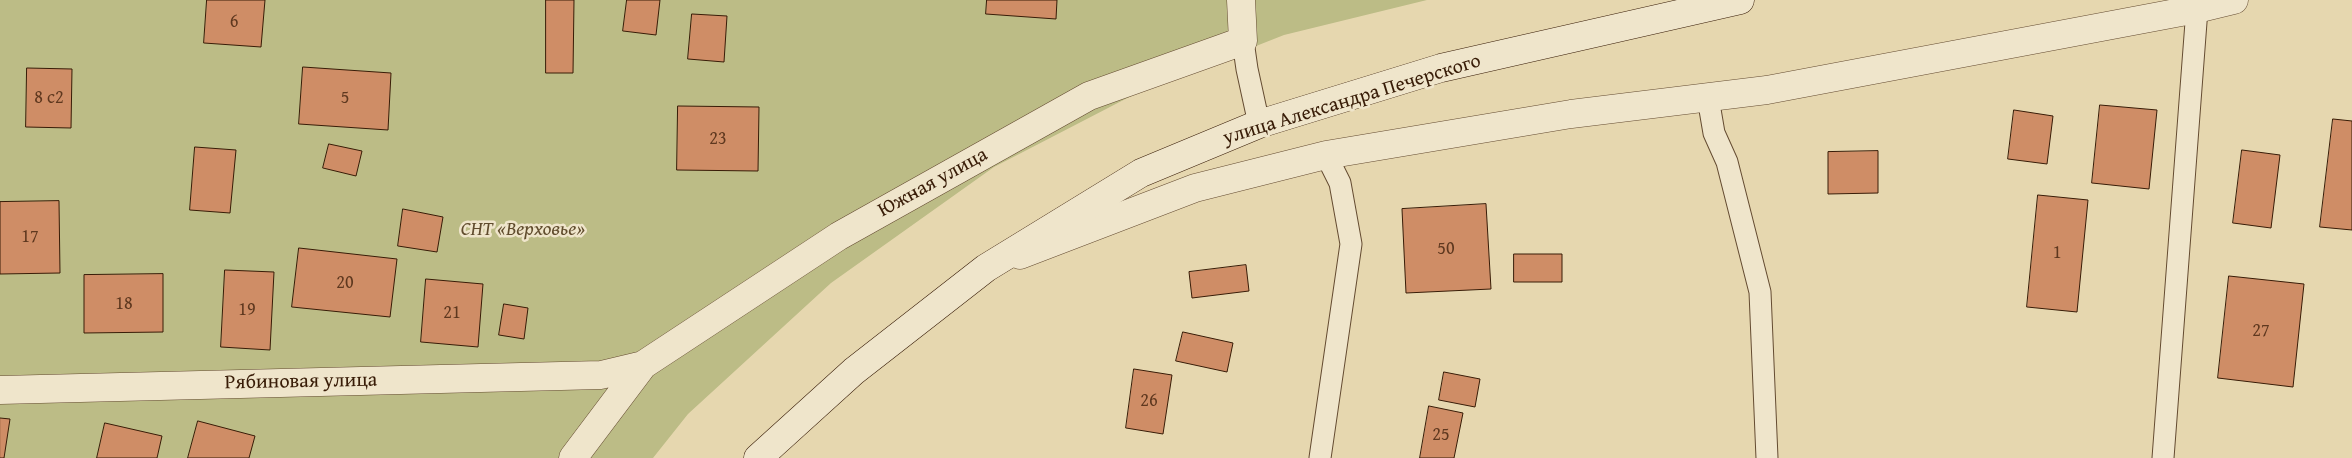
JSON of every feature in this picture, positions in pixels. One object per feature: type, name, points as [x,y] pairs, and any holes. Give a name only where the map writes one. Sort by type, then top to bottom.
[{"type":"street","points":[[1242,0],[1243,40]]},
{"type":"street","name":"улица Александра Печерского","points":[[758,458],[854,371],[986,268],[1141,173],[1259,124],[1441,68],[1682,6],[1740,0]]},
{"type":"street","points":[[986,268],[1195,188],[1326,156],[1570,114],[1767,90],[2197,9],[2234,0]]},
{"type":"street","name":"Южная улица","points":[[573,458],[643,365],[839,236],[1089,96],[1243,40]]},
{"type":"street","name":"Южная улица","points":[[601,374],[643,365]]},
{"type":"street","name":"Рябиновая улица","points":[[0,390],[601,374]]},
{"type":"lane","points":[[2163,458],[2197,9]]},
{"type":"lane","points":[[1243,40],[1259,124]]},
{"type":"lane","points":[[1708,98],[1714,133],[1727,162],[1760,292],[1767,458]]},
{"type":"lane","points":[[1320,458],[1351,244],[1340,183],[1326,156]]},
{"type":"green space","name":"СНТ «Верховье»","points":[[0,0],[1427,0],[1284,35],[1137,93],[994,167],[831,283],[688,414],[653,458],[0,458]]},
{"type":"building","points":[[207,0],[265,0],[261,47],[204,43]]},
{"type":"building","points":[[546,0],[574,0],[573,73],[546,73]]},
{"type":"building","points":[[627,0],[660,0],[656,35],[623,31]]},
{"type":"building","points":[[987,0],[1057,0],[1056,19],[986,14]]},
{"type":"building","points":[[692,14],[727,16],[724,62],[688,59]]},
{"type":"building","points":[[303,67],[391,73],[388,130],[299,124]]},
{"type":"building","points":[[27,68],[72,69],[71,128],[26,127]]},
{"type":"building","points":[[2100,105],[2157,110],[2149,189],[2092,183]]},
{"type":"building","points":[[678,106],[759,107],[758,171],[677,170]]},
{"type":"building","points":[[2014,110],[2053,116],[2047,164],[2008,159]]},
{"type":"building","points":[[2333,119],[2352,121],[2352,230],[2320,227]]},
{"type":"building","points":[[329,144],[362,151],[356,176],[323,168]]},
{"type":"building","points":[[195,147],[236,150],[230,213],[190,210]]},
{"type":"building","points":[[2242,150],[2280,155],[2271,228],[2233,223]]},
{"type":"building","points":[[1878,151],[1878,193],[1828,194],[1828,152]]},
{"type":"building","points":[[2038,195],[2088,200],[2077,312],[2027,307]]},
{"type":"building","points":[[59,201],[60,273],[0,274],[0,202]]},
{"type":"building","points":[[1486,204],[1491,289],[1406,293],[1402,209]]},
{"type":"building","points":[[403,209],[443,217],[437,252],[398,246]]},
{"type":"building","points":[[299,248],[397,259],[390,317],[292,307]]},
{"type":"building","points":[[1514,254],[1562,254],[1562,282],[1514,282]]},
{"type":"building","points":[[1246,265],[1249,291],[1192,298],[1189,272]]},
{"type":"building","points":[[225,270],[274,272],[270,350],[221,347]]},
{"type":"building","points":[[163,274],[163,332],[84,333],[84,275]]},
{"type":"building","points":[[2229,276],[2304,284],[2293,387],[2218,378]]},
{"type":"building","points":[[426,279],[483,284],[478,347],[421,342]]},
{"type":"building","points":[[504,304],[528,308],[524,339],[499,335]]},
{"type":"building","points":[[1183,332],[1233,343],[1227,372],[1176,361]]},
{"type":"building","points":[[1134,369],[1172,375],[1163,434],[1126,428]]},
{"type":"building","points":[[1444,372],[1480,379],[1475,407],[1439,400]]},
{"type":"building","points":[[1429,406],[1463,413],[1454,458],[1420,458]]},
{"type":"building","points":[[0,418],[10,419],[4,458],[0,458]]},
{"type":"building","points":[[198,421],[255,436],[249,458],[188,458]]},
{"type":"building","points":[[105,423],[162,436],[157,458],[97,458]]}]
